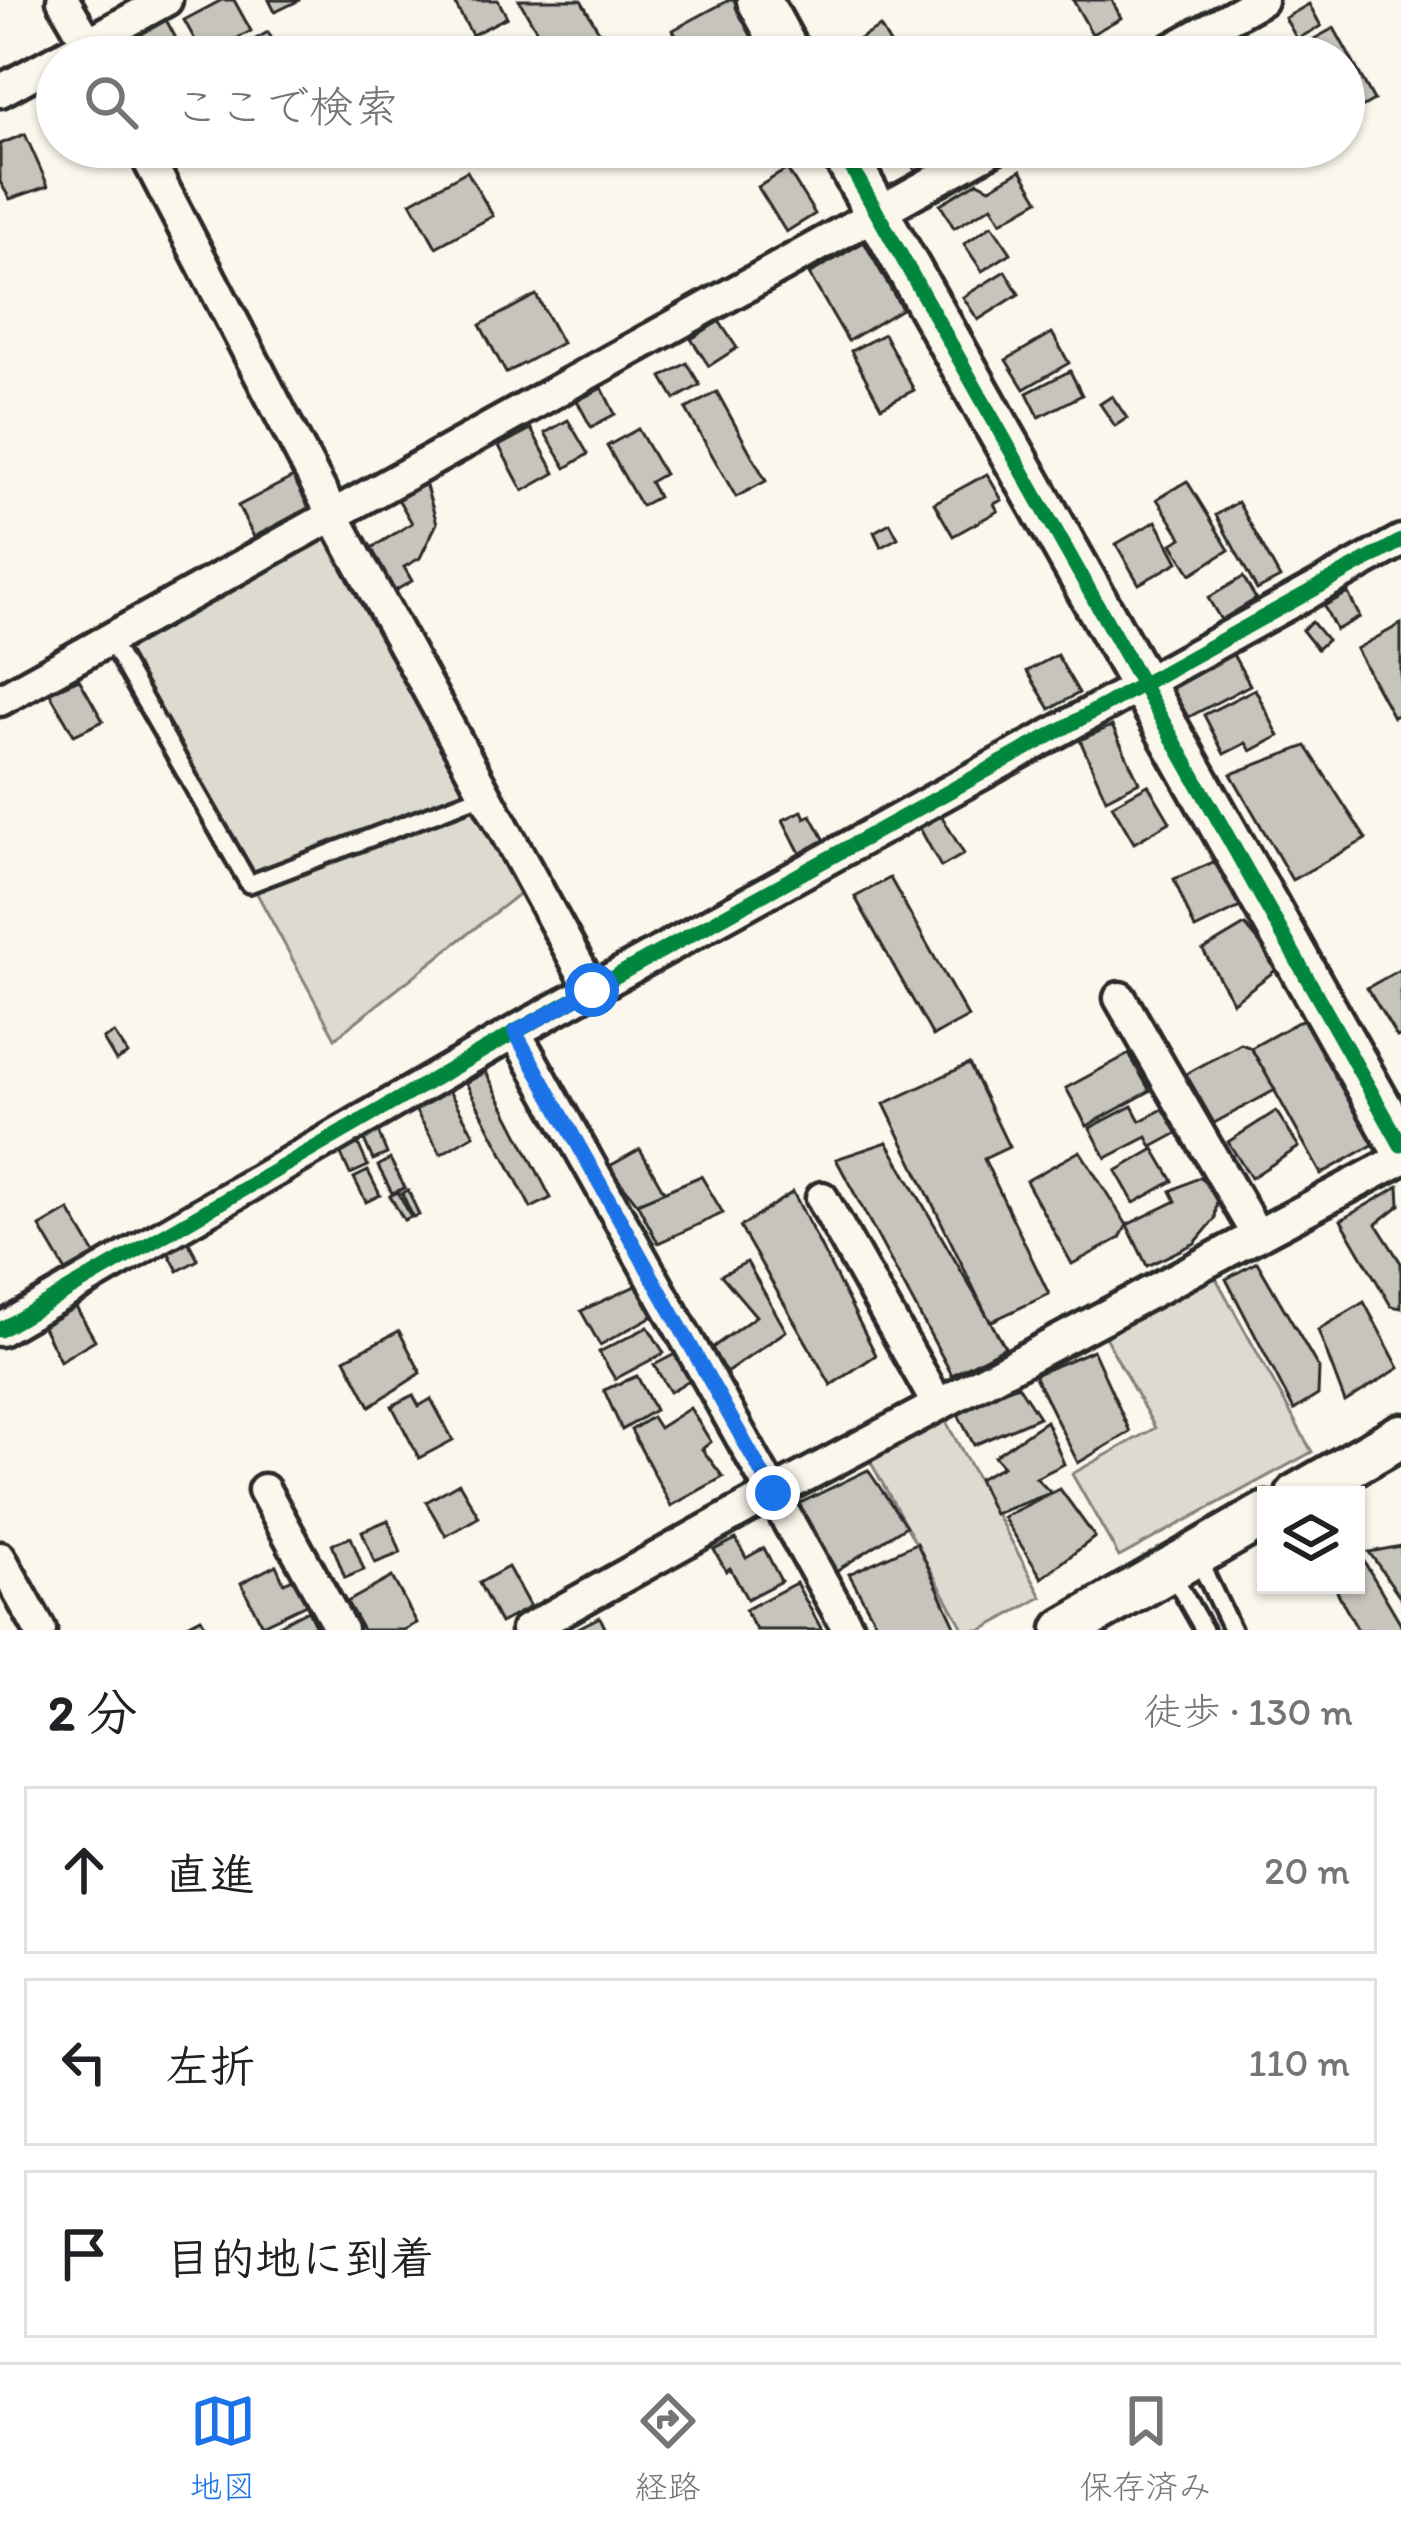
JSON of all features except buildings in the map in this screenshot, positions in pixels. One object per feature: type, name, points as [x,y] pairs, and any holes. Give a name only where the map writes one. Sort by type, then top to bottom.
[{"type":"street","points":[[63,0],[72,36]]},
{"type":"street","points":[[106,36],[166,0]]},
{"type":"street","points":[[759,0],[779,36]]},
{"type":"street","points":[[1196,36],[1261,0]]},
{"type":"street","points":[[0,92],[36,74]]},
{"type":"street","points":[[153,168],[332,513],[592,990]]},
{"type":"street","points":[[851,168],[1401,1145]]},
{"type":"street","points":[[0,700],[958,168]]},
{"type":"street","points":[[0,1330],[515,1032],[1401,541]]},
{"type":"street","points":[[1120,998],[1257,1235]]},
{"type":"street","points":[[515,1032],[849,1630]]},
{"type":"street","points":[[527,1630],[773,1493],[1401,1159]]},
{"type":"street","points":[[822,1198],[938,1405]]},
{"type":"street","points":[[1314,1486],[1401,1436]]},
{"type":"street","points":[[264,1490],[340,1630]]},
{"type":"street","points":[[1065,1630],[1106,1614],[1257,1519]]},
{"type":"street","points":[[0,1558],[40,1630]]},
{"type":"lane","points":[[109,639],[249,884],[485,794]]},
{"type":"lane","points":[[1183,1562],[1204,1630]]},
{"type":"lane","points":[[1183,1562],[1232,1630]]},
{"type":"shaded area","points":[[326,535],[526,888],[335,1038],[124,647]]},
{"type":"shaded area","points":[[1212,1271],[1312,1452],[1119,1557],[1072,1474],[1155,1428],[1102,1331]]},
{"type":"shaded area","points":[[944,1418],[1042,1597],[982,1630],[964,1630],[869,1459]]},
{"type":"cycle path","points":[[852,168],[1401,1145]]},
{"type":"cycle path","points":[[0,1330],[515,1032],[1401,541]]},
{"type":"route","points":[[592,990],[515,1032],[773,1493]]}]
